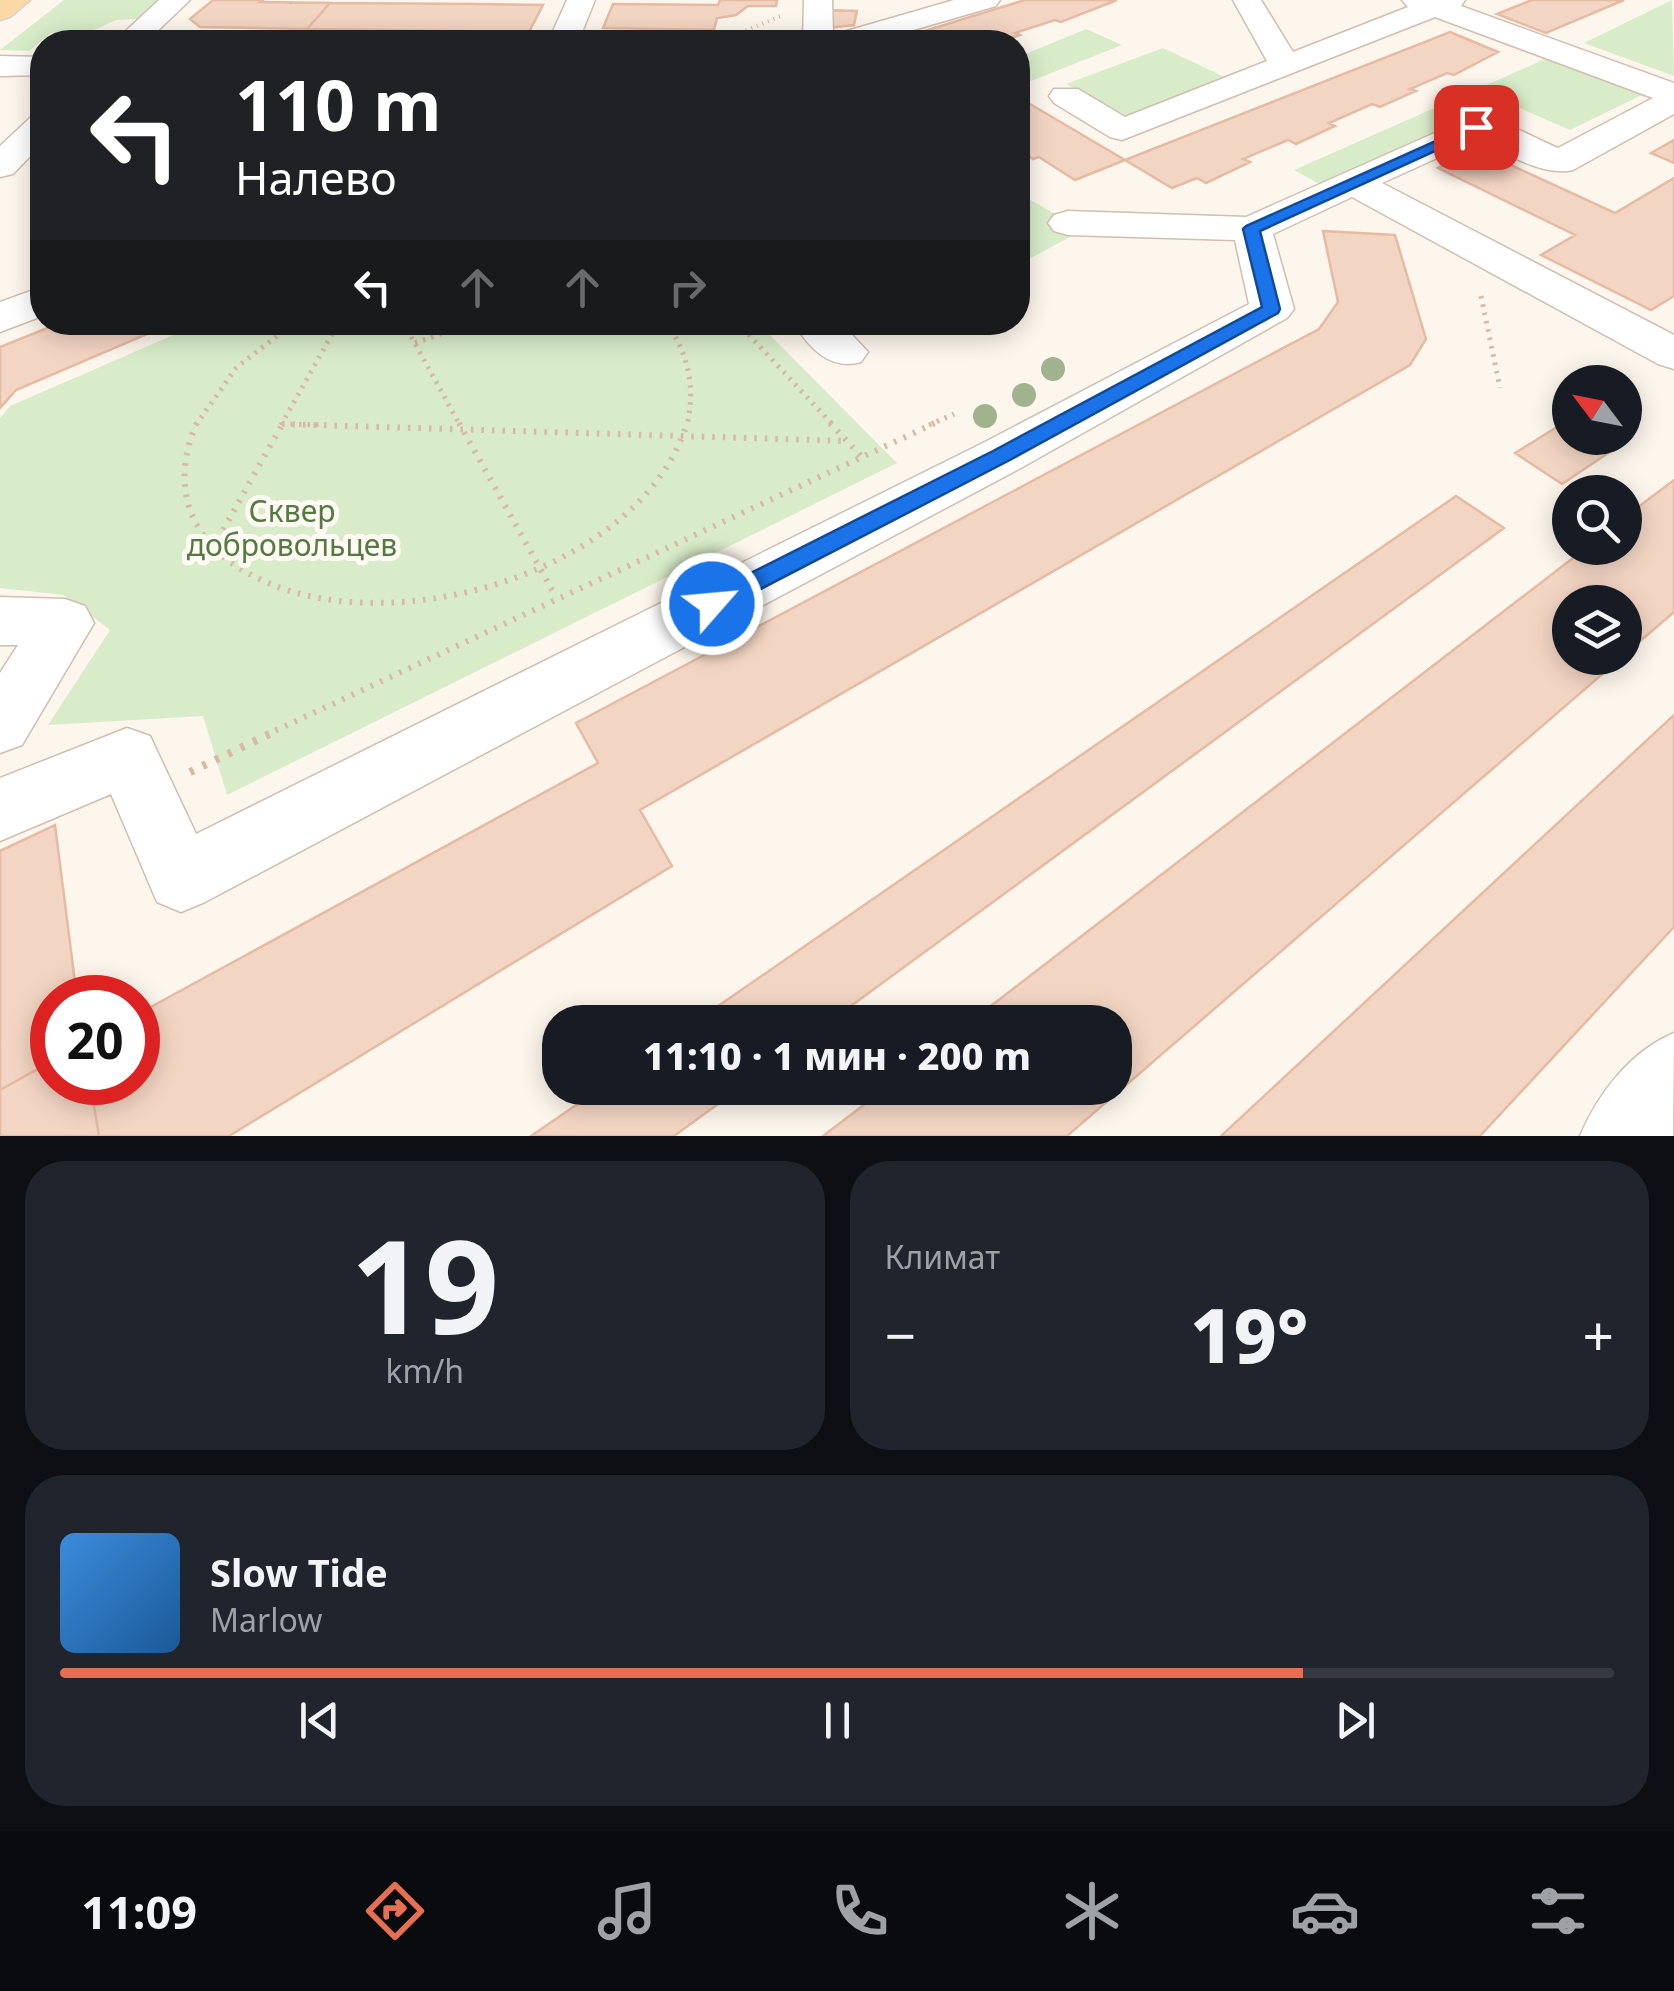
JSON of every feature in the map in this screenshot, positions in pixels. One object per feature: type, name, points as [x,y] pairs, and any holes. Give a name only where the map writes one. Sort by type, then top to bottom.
[{"type":"main road","points":[[0,12],[16,0]]},
{"type":"lane","points":[[142,30],[176,0]]},
{"type":"lane","points":[[568,30],[580,0]]},
{"type":"lane","points":[[818,0],[818,30]]},
{"type":"lane","points":[[882,30],[986,0]]},
{"type":"lane","points":[[1247,0],[1286,67]]},
{"type":"lane","points":[[1066,96],[1122,130],[1286,67],[1434,2],[1674,97]]},
{"type":"lane","points":[[0,66],[30,66]]},
{"type":"lane","points":[[1068,224],[1252,229],[1476,127],[1560,162],[1674,97]]},
{"type":"lane","points":[[0,166],[30,137]]},
{"type":"lane","points":[[1353,184],[1669,347]]},
{"type":"lane","points":[[0,810],[127,757],[181,878],[1000,456],[1272,309],[1252,229]]},
{"type":"lane","points":[[0,318],[30,305]]},
{"type":"lane","points":[[0,622],[64,623],[0,725]]},
{"type":"lane","points":[[1621,1136],[1674,1072]]},
{"type":"path","points":[[747,30],[818,0]]},
{"type":"path","points":[[1470,246],[1500,388]]},
{"type":"path","points":[[276,335],[232,373],[206,407],[189,443],[186,498],[192,516],[213,548],[239,569],[270,586],[352,603],[445,597],[508,581],[590,540],[633,507],[665,470],[683,438],[690,415],[692,380],[684,350],[674,335]]},
{"type":"path","points":[[213,548],[332,335]]},
{"type":"path","points":[[410,335],[556,597]]},
{"type":"path","points":[[415,344],[439,335]]},
{"type":"path","points":[[749,335],[861,456]]},
{"type":"path","points":[[144,794],[556,597],[954,414]]},
{"type":"path","points":[[282,424],[847,441]]},
{"type":"green space","points":[[64,0],[163,0],[137,19],[116,20],[94,30],[30,30],[29,51],[0,50]]},
{"type":"green space","points":[[1672,0],[1674,76],[1584,43]]},
{"type":"green space","points":[[1086,29],[1122,45],[1031,81],[1030,52]]},
{"type":"green space","points":[[1163,48],[1229,79],[1131,118],[1066,84]]},
{"type":"green space","points":[[1552,56],[1646,93],[1570,130],[1508,103],[1325,187],[1294,170]]},
{"type":"green space","points":[[1030,200],[1083,230],[1030,259]]},
{"type":"green space","name":"Сквер добровольцев","points":[[173,335],[770,335],[897,463],[227,795],[203,716],[48,725],[110,630],[64,595],[0,588],[0,418],[10,406]]},
{"type":"building","points":[[213,0],[330,3],[307,29],[200,27],[190,19]]},
{"type":"building","points":[[720,0],[777,0],[776,6],[748,6],[736,15],[717,18],[714,30],[603,28],[613,4],[718,5]]},
{"type":"building","points":[[1025,0],[1117,0],[1061,22],[1055,20],[1024,30],[928,30]]},
{"type":"building","points":[[1532,0],[1624,0],[1546,33],[1497,14]]},
{"type":"building","points":[[330,3],[543,5],[530,30],[307,29]]},
{"type":"building","points":[[827,10],[857,11],[854,25],[826,28]]},
{"type":"building","points":[[1450,32],[1498,52],[1454,75],[1447,73],[1410,89],[1416,91],[1380,107],[1372,104],[1329,123],[1335,126],[1296,144],[1288,140],[1243,159],[1250,162],[1206,183],[1197,178],[1172,188],[1125,160]]},
{"type":"building","points":[[1030,104],[1125,160],[1075,180],[1039,157],[1033,159]]},
{"type":"building","points":[[1674,140],[1674,163],[1651,153]]},
{"type":"building","points":[[1476,149],[1615,213],[1674,178],[1674,296],[1651,310],[1541,255],[1575,235],[1438,168]]},
{"type":"building","points":[[1323,231],[1395,235],[1426,339],[1410,365],[640,810],[672,866],[229,1136],[99,1136],[94,1105],[160,1105],[160,1002],[598,763],[576,723],[1319,329],[1338,302]]},
{"type":"building","points":[[30,335],[145,335],[16,390],[0,408],[0,347]]},
{"type":"building","points":[[1552,430],[1552,455],[1605,455],[1575,475],[1552,477],[1515,453]]},
{"type":"building","points":[[1674,480],[1674,612],[1642,639],[1642,585],[1552,585],[1552,675],[1601,675],[1132,1080],[1132,1005],[992,1005],[1564,565],[1642,565],[1642,504]]},
{"type":"building","points":[[1456,496],[1504,528],[852,1005],[720,1005]]},
{"type":"building","points":[[1674,715],[1674,927],[1480,1136],[1221,1136]]},
{"type":"building","points":[[55,825],[74,975],[30,975],[30,1073],[0,1090],[0,851]]},
{"type":"building","points":[[30,1073],[30,1105],[94,1105],[99,1136],[0,1136],[0,1090]]},
{"type":"building","points":[[576,1105],[717,1105],[674,1136],[531,1136]]},
{"type":"building","points":[[864,1105],[1103,1105],[1067,1136],[823,1136]]},
{"type":"route","points":[[712,604],[1000,456],[1272,309],[1252,229],[1476,127]]}]
